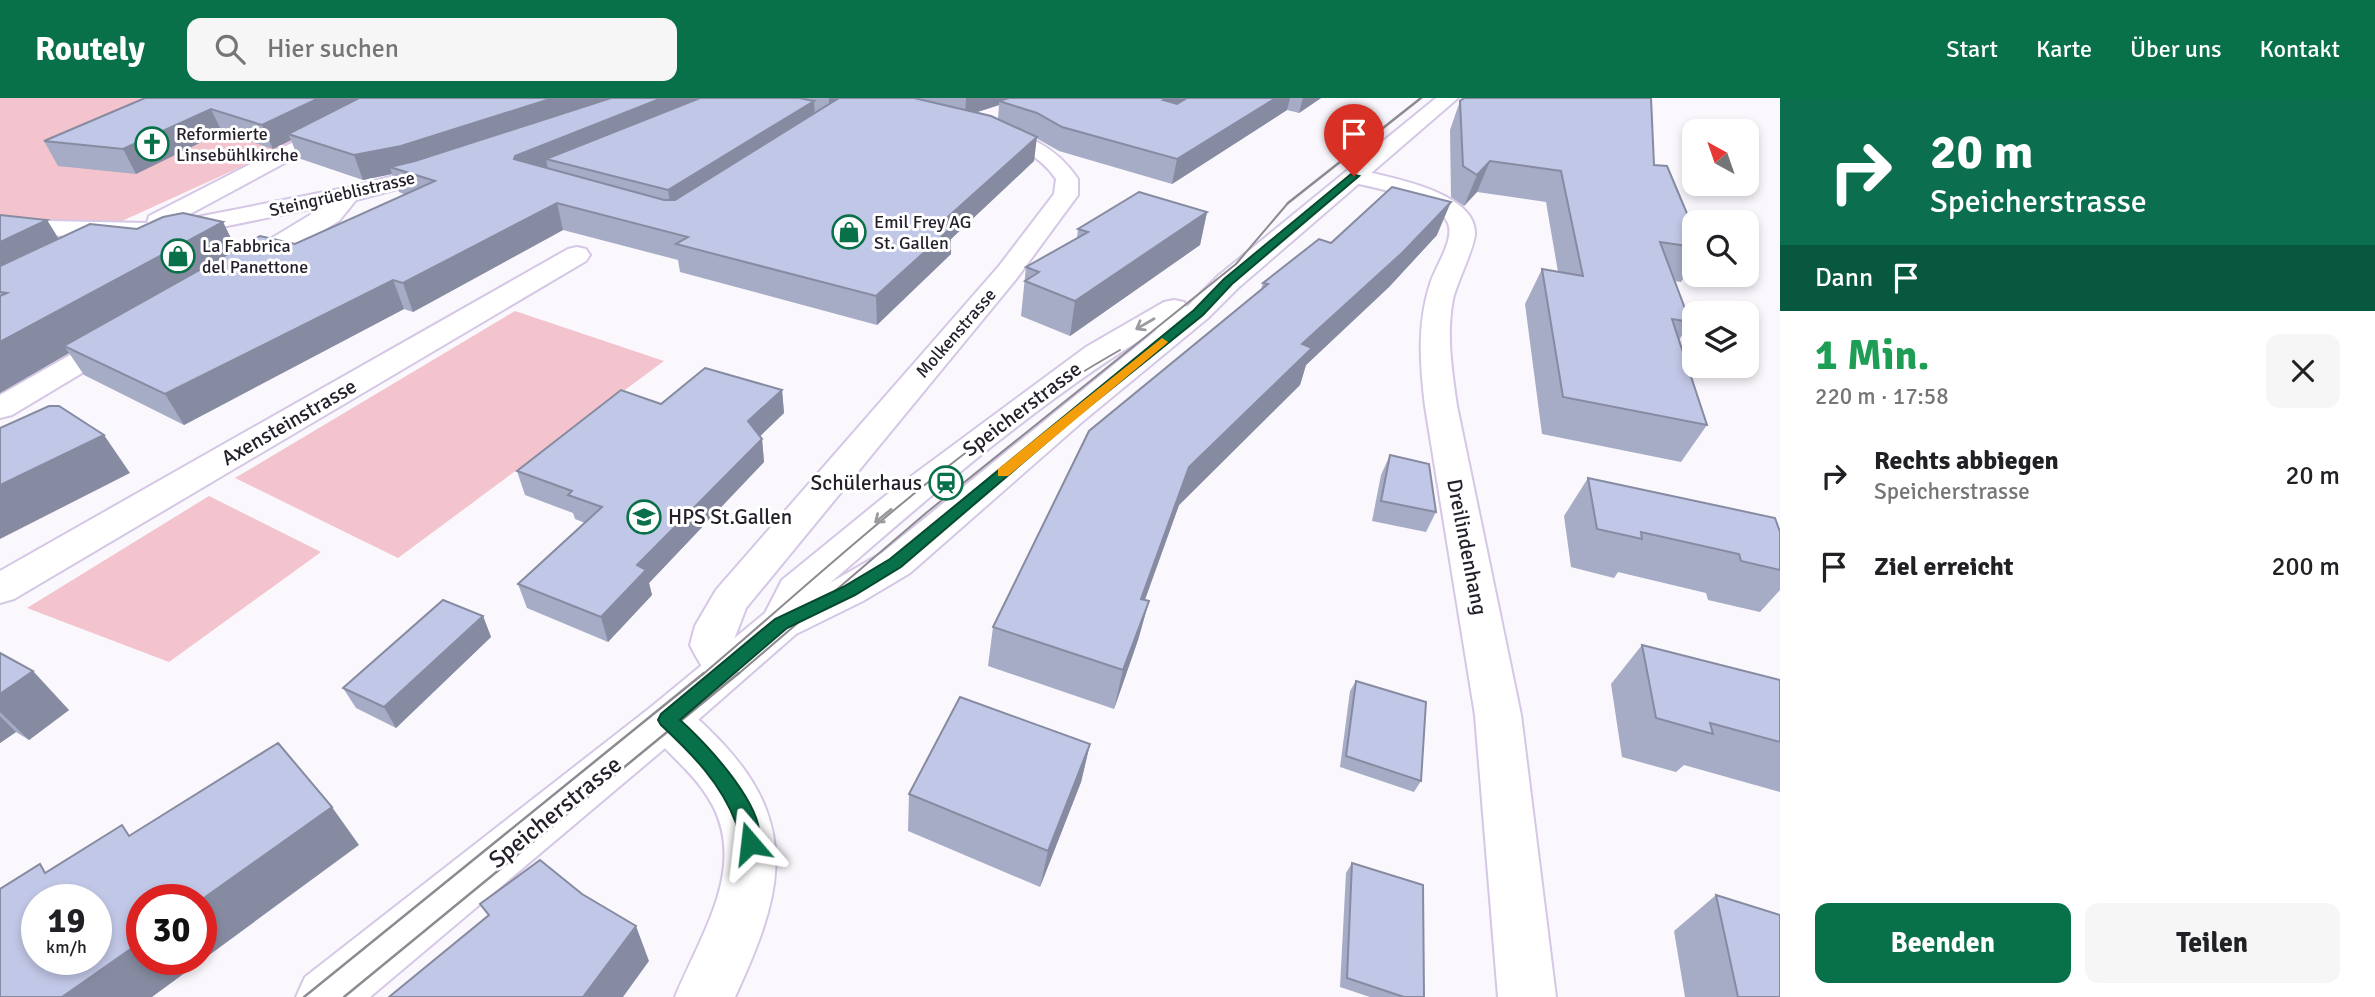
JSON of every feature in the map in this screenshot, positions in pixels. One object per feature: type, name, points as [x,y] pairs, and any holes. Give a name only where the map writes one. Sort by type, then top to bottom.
[{"type":"street","points":[[85,256],[142,231],[395,98]]},
{"type":"street","name":"Speicherstrasse","points":[[325,997],[667,720],[781,623],[849,591],[895,563],[1070,415],[1198,312],[1228,282],[1448,98]]},
{"type":"street","name":"Molkenstrasse","points":[[729,667],[710,645],[716,626],[730,600],[1008,272],[1066,195],[1067,179],[1051,156],[1015,138],[961,124],[1000,113]]},
{"type":"street","name":"Steingrüeblistrasse","points":[[142,231],[183,228],[346,195],[415,179],[465,162]]},
{"type":"street","name":"Dreilindenhang","points":[[1354,176],[1436,201],[1460,216],[1464,225],[1436,304],[1434,356],[1498,715],[1527,997]]},
{"type":"street","points":[[212,285],[330,216],[341,206],[346,195]]},
{"type":"street","points":[[0,227],[142,231]]},
{"type":"street","name":"Axensteinstrasse","points":[[0,589],[577,255]]},
{"type":"street","points":[[0,408],[141,326]]},
{"type":"street","points":[[667,720],[702,751],[725,780],[747,825],[752,860],[742,910],[718,972],[704,997]]},
{"type":"shaded area","points":[[0,98],[392,98],[122,221],[0,219]]},
{"type":"shaded area","points":[[515,311],[664,361],[398,558],[235,478]]},
{"type":"shaded area","points":[[209,496],[321,552],[169,662],[27,608]]},
{"type":"building","points":[[145,98],[319,98],[262,125],[211,109],[123,149],[44,141]]},
{"type":"building","points":[[359,98],[553,98],[401,146],[354,155],[288,134]]},
{"type":"building","points":[[611,98],[662,98],[515,156],[514,159],[664,200],[675,200],[839,98],[914,98],[991,116],[1037,137],[940,224],[952,227],[876,296],[676,244],[688,237],[557,203],[403,283],[393,280],[165,394],[64,346],[260,236],[295,244],[435,181],[390,167]]},
{"type":"building","points":[[700,98],[799,98],[814,101],[668,190],[546,159]]},
{"type":"building","points":[[1009,98],[1166,98],[1163,100],[1177,104],[1187,98],[1276,98],[1177,159],[1062,127],[1037,113],[999,101]]},
{"type":"building","points":[[1464,98],[1651,98],[1654,165],[1667,166],[1686,210],[1682,210],[1682,245],[1660,242],[1682,301],[1682,321],[1672,319],[1682,349],[1682,378],[1691,378],[1707,425],[1563,397],[1542,269],[1583,276],[1561,171],[1490,161],[1477,175],[1463,166],[1460,101]]},
{"type":"building","points":[[1392,187],[1451,202],[1403,252],[1302,344],[1312,348],[1189,467],[1141,599],[1149,601],[1123,670],[993,627],[1089,431],[1268,284],[1263,283],[1319,239],[1331,243]]},
{"type":"building","points":[[1139,192],[1207,212],[1075,301],[1025,281],[1039,272],[1026,267],[1088,232],[1078,229]]},
{"type":"building","points":[[183,213],[223,222],[0,342],[0,296],[7,293],[0,292],[0,266],[90,224],[137,229],[163,217]]},
{"type":"building","points":[[0,215],[47,220],[0,242]]},
{"type":"building","points":[[705,368],[782,390],[748,421],[762,439],[637,565],[646,570],[601,617],[518,584],[602,507],[568,495],[572,491],[517,471],[621,390],[661,404]]},
{"type":"building","points":[[49,406],[59,406],[104,435],[0,485],[0,428]]},
{"type":"building","points":[[1390,455],[1429,464],[1436,512],[1381,501]]},
{"type":"building","points":[[1588,478],[1775,518],[1780,532],[1780,570],[1741,561],[1739,554],[1641,532],[1642,539],[1597,529]]},
{"type":"building","points":[[443,600],[483,616],[384,707],[343,688]]},
{"type":"building","points":[[1642,645],[1780,680],[1780,742],[1710,723],[1713,734],[1656,718]]},
{"type":"building","points":[[0,653],[33,671],[0,694]]},
{"type":"building","points":[[1356,681],[1426,702],[1421,781],[1346,756]]},
{"type":"building","points":[[960,697],[1090,744],[1048,851],[909,794]]},
{"type":"building","points":[[278,743],[332,807],[217,889],[217,884],[126,884],[126,952],[112,962],[112,884],[21,884],[21,975],[93,975],[62,997],[0,997],[0,889],[40,864],[45,873],[122,825],[129,836]]},
{"type":"building","points":[[540,860],[582,894],[636,926],[583,997],[389,997],[489,915],[480,904]]},
{"type":"building","points":[[1352,863],[1423,885],[1424,997],[1404,997],[1347,978]]},
{"type":"building","points":[[1716,895],[1780,915],[1780,997],[1738,997]]},
{"type":"tram line","points":[[737,675],[926,513],[1236,264],[1288,203]]},
{"type":"tram line","points":[[702,675],[853,544],[954,462],[1007,422],[1120,350]]},
{"type":"tram line","points":[[304,997],[704,673]]},
{"type":"tram line","points":[[344,997],[739,673]]},
{"type":"railway","points":[[1288,203],[1421,98]]},
{"type":"slow traffic","points":[[1003,473],[1070,415],[1162,342]]},
{"type":"place","name":"Reformierte Linsebühlkirche","points":[[152,144]]},
{"type":"place","name":"Emil Frey AG St. Gallen","points":[[849,232]]},
{"type":"place","name":"La Fabbrica del Panettone","points":[[178,256]]},
{"type":"place","name":"Schülerhaus","points":[[946,483]]},
{"type":"place","name":"HPS St.Gallen","points":[[644,517]]},
{"type":"route","points":[[750,843],[747,825],[725,780],[702,751],[667,720],[781,623],[849,591],[895,563],[1070,415],[1198,312],[1228,282],[1354,176]]}]
